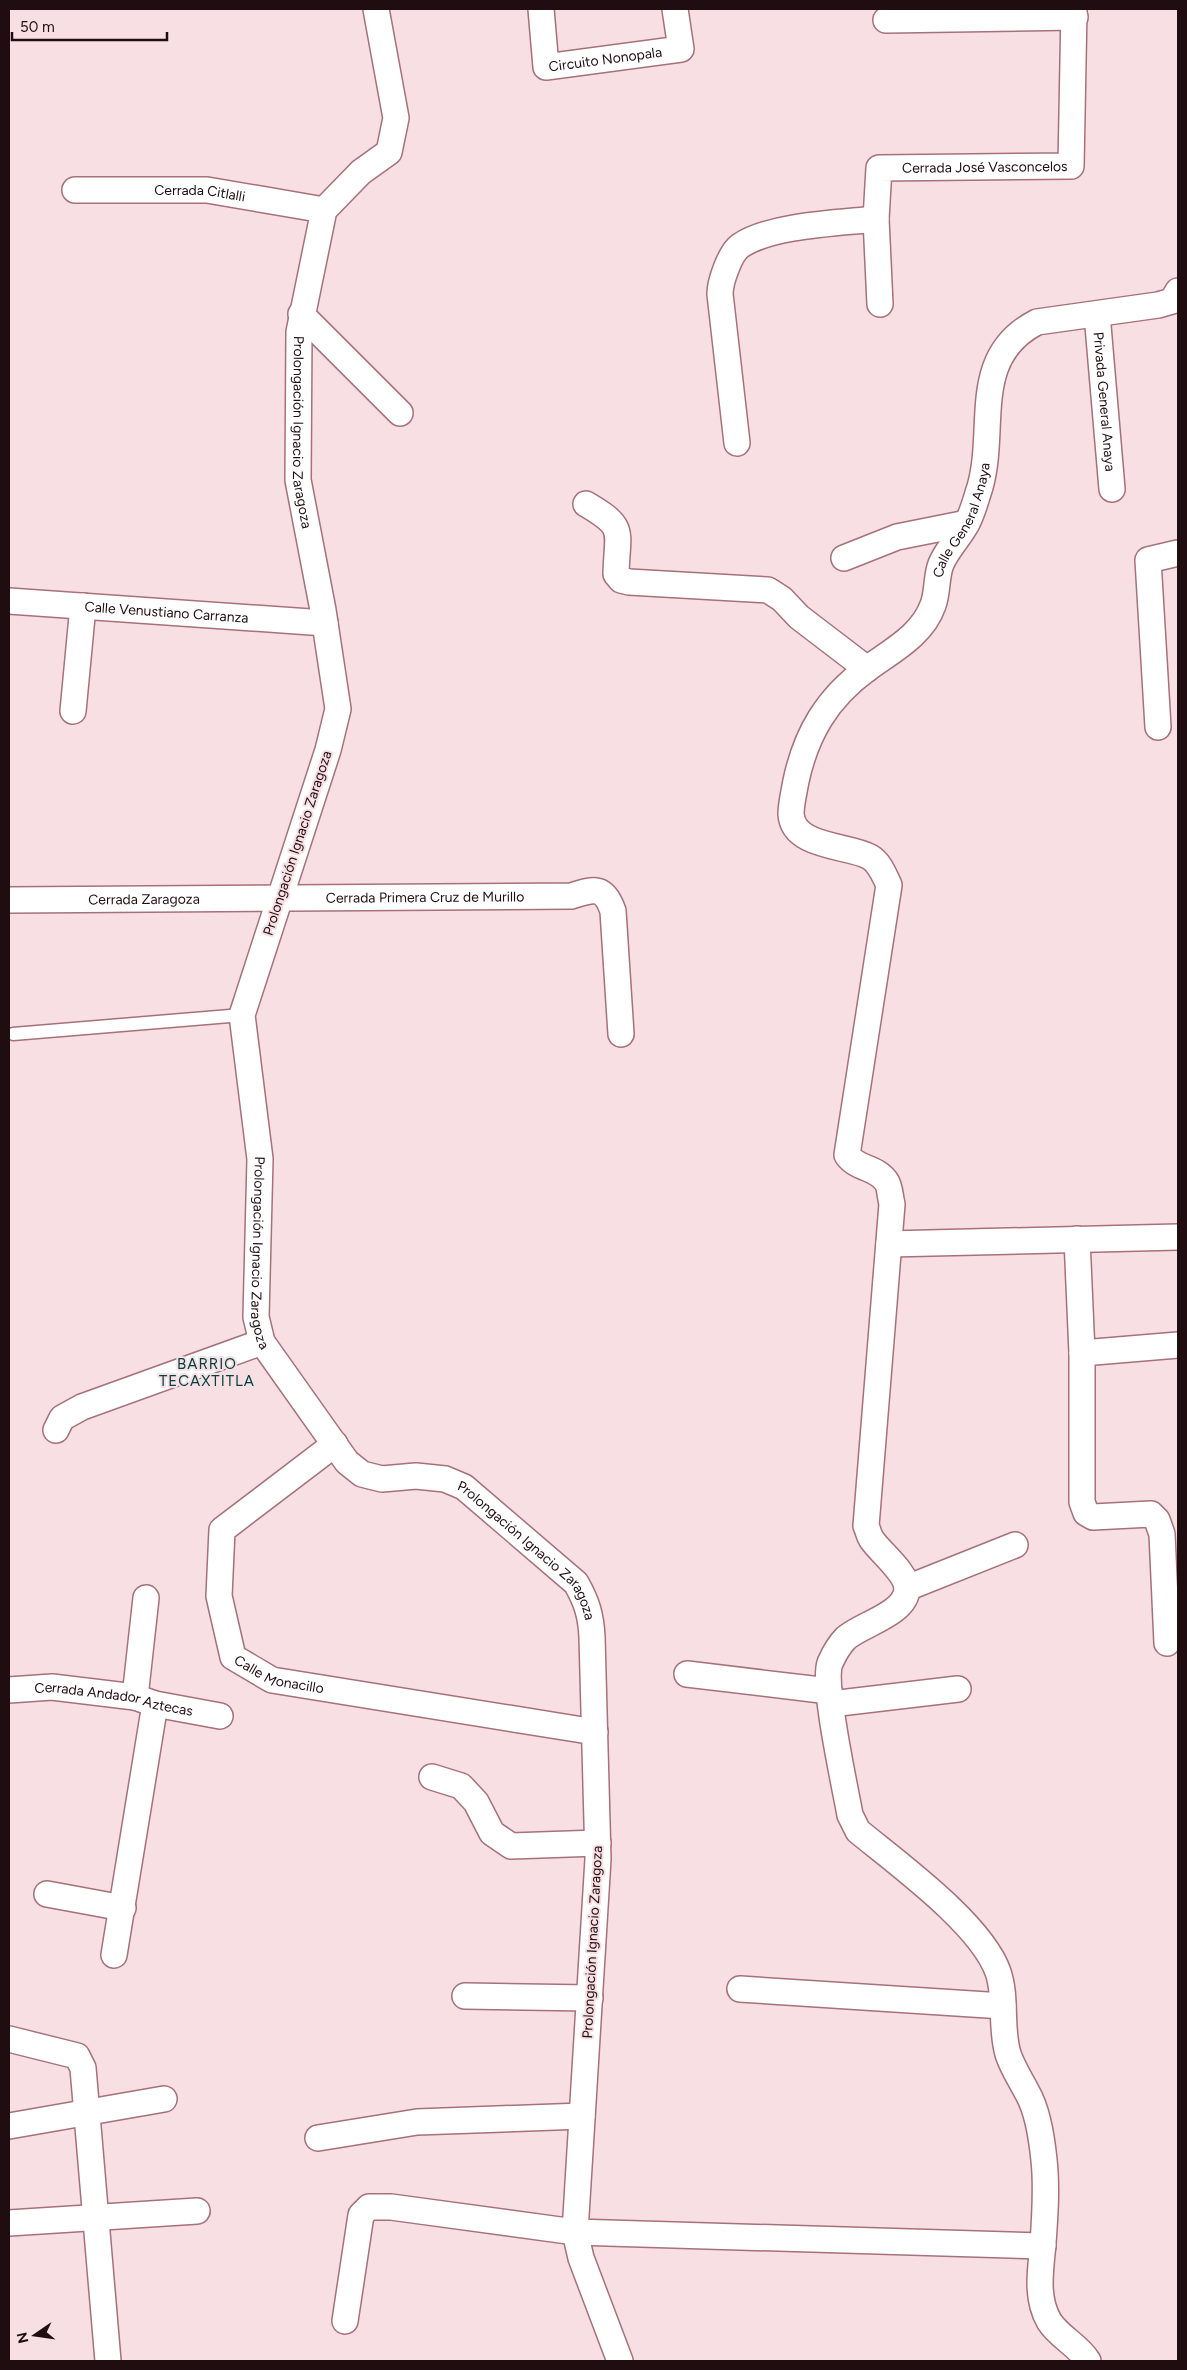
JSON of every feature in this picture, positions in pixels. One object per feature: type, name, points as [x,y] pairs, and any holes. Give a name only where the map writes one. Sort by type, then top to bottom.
[{"type":"street","points":[[324,210],[362,172],[389,152],[396,118],[376,9]]},
{"type":"street","name":"Circuito Nonopala","points":[[541,9],[546,67],[681,49],[676,9]]},
{"type":"street","points":[[886,20],[1075,13]]},
{"type":"street","name":"Cerrada José Vasconcelos","points":[[880,304],[876,218],[879,168],[1071,166],[1075,13]]},
{"type":"street","name":"Cerrada Citlalli","points":[[75,190],[207,190],[324,210]]},
{"type":"street","name":"Prolongación Ignacio Zaragoza","points":[[324,210],[301,314],[299,332],[298,480],[325,623],[338,708],[328,750],[242,1015],[260,1159],[256,1317],[262,1342],[347,1462],[362,1474],[382,1479],[416,1476],[445,1479],[464,1487],[576,1583],[586,1601],[591,1617],[598,1843],[575,2232],[582,2258],[620,2361]]},
{"type":"street","points":[[738,443],[720,294],[720,280],[739,246],[771,232],[876,218]]},
{"type":"street","name":"Calle General Anaya","points":[[889,1244],[892,1204],[887,1182],[873,1170],[854,1164],[847,1155],[889,885],[881,868],[870,857],[812,840],[798,829],[791,816],[800,762],[816,721],[844,687],[907,641],[924,621],[933,605],[940,565],[967,523],[983,475],[990,385],[997,360],[1017,335],[1037,322],[1158,305],[1172,300],[1178,291]]},
{"type":"street","points":[[301,314],[400,413]]},
{"type":"street","name":"Privada General Anaya","points":[[1097,314],[1112,489]]},
{"type":"street","points":[[586,504],[609,518],[617,529],[616,574],[620,580],[768,590],[782,599],[799,617],[867,669]]},
{"type":"street","points":[[844,558],[897,538],[967,523]]},
{"type":"street","points":[[1158,727],[1148,560],[1178,552]]},
{"type":"street","name":"Calle Venustiano Carranza","points":[[9,601],[325,623]]},
{"type":"street","points":[[73,711],[83,606]]},
{"type":"street","name":"Cerrada Primera Cruz de Murillo","points":[[279,898],[571,896],[592,890],[602,891],[609,900],[613,912],[621,1034]]},
{"type":"street","name":"Cerrada Zaragoza","points":[[9,900],[279,898]]},
{"type":"street","points":[[1088,2361],[1049,2321],[1039,2288],[1046,2202],[1044,2160],[1037,2122],[1029,2095],[1014,2072],[1007,2052],[998,1972],[989,1952],[953,1911],[858,1831],[850,1815],[830,1698],[829,1666],[836,1650],[847,1637],[893,1611],[904,1600],[907,1588],[900,1573],[871,1539],[866,1526],[889,1244],[1178,1236]]},
{"type":"street","points":[[1077,1239],[1082,1353],[1082,1502],[1086,1513],[1093,1517],[1151,1514],[1157,1520],[1162,1534],[1168,1643]]},
{"type":"street","points":[[56,1430],[62,1418],[82,1407],[262,1342]]},
{"type":"street","points":[[1082,1353],[1178,1345]]},
{"type":"street","name":"Calle Monacillo","points":[[335,1444],[222,1530],[219,1596],[233,1657],[272,1680],[595,1732]]},
{"type":"street","points":[[907,1588],[1015,1545]]},
{"type":"street","points":[[114,1955],[122,1908],[145,1700],[146,1598]]},
{"type":"street","points":[[687,1674],[830,1698],[958,1689]]},
{"type":"street","name":"Cerrada Andador Aztecas","points":[[9,1690],[52,1687],[145,1700],[220,1716]]},
{"type":"street","points":[[432,1777],[461,1786],[476,1802],[492,1833],[511,1846],[598,1843]]},
{"type":"street","points":[[47,1894],[122,1908]]},
{"type":"street","points":[[740,1989],[1003,2006]]},
{"type":"street","points":[[465,1996],[590,1998]]},
{"type":"street","points":[[9,2039],[78,2056],[82,2068],[108,2361]]},
{"type":"street","points":[[9,2126],[164,2100]]},
{"type":"street","points":[[318,2138],[416,2122],[582,2116]]},
{"type":"street","points":[[345,2321],[361,2215],[370,2207],[391,2207],[575,2232],[1043,2246]]},
{"type":"street","points":[[9,2223],[197,2210]]},
{"type":"lane","points":[[14,1034],[242,1015]]},
{"type":"district","name":"BARRIO TECAXTITLA","points":[[207,1372]]}]
